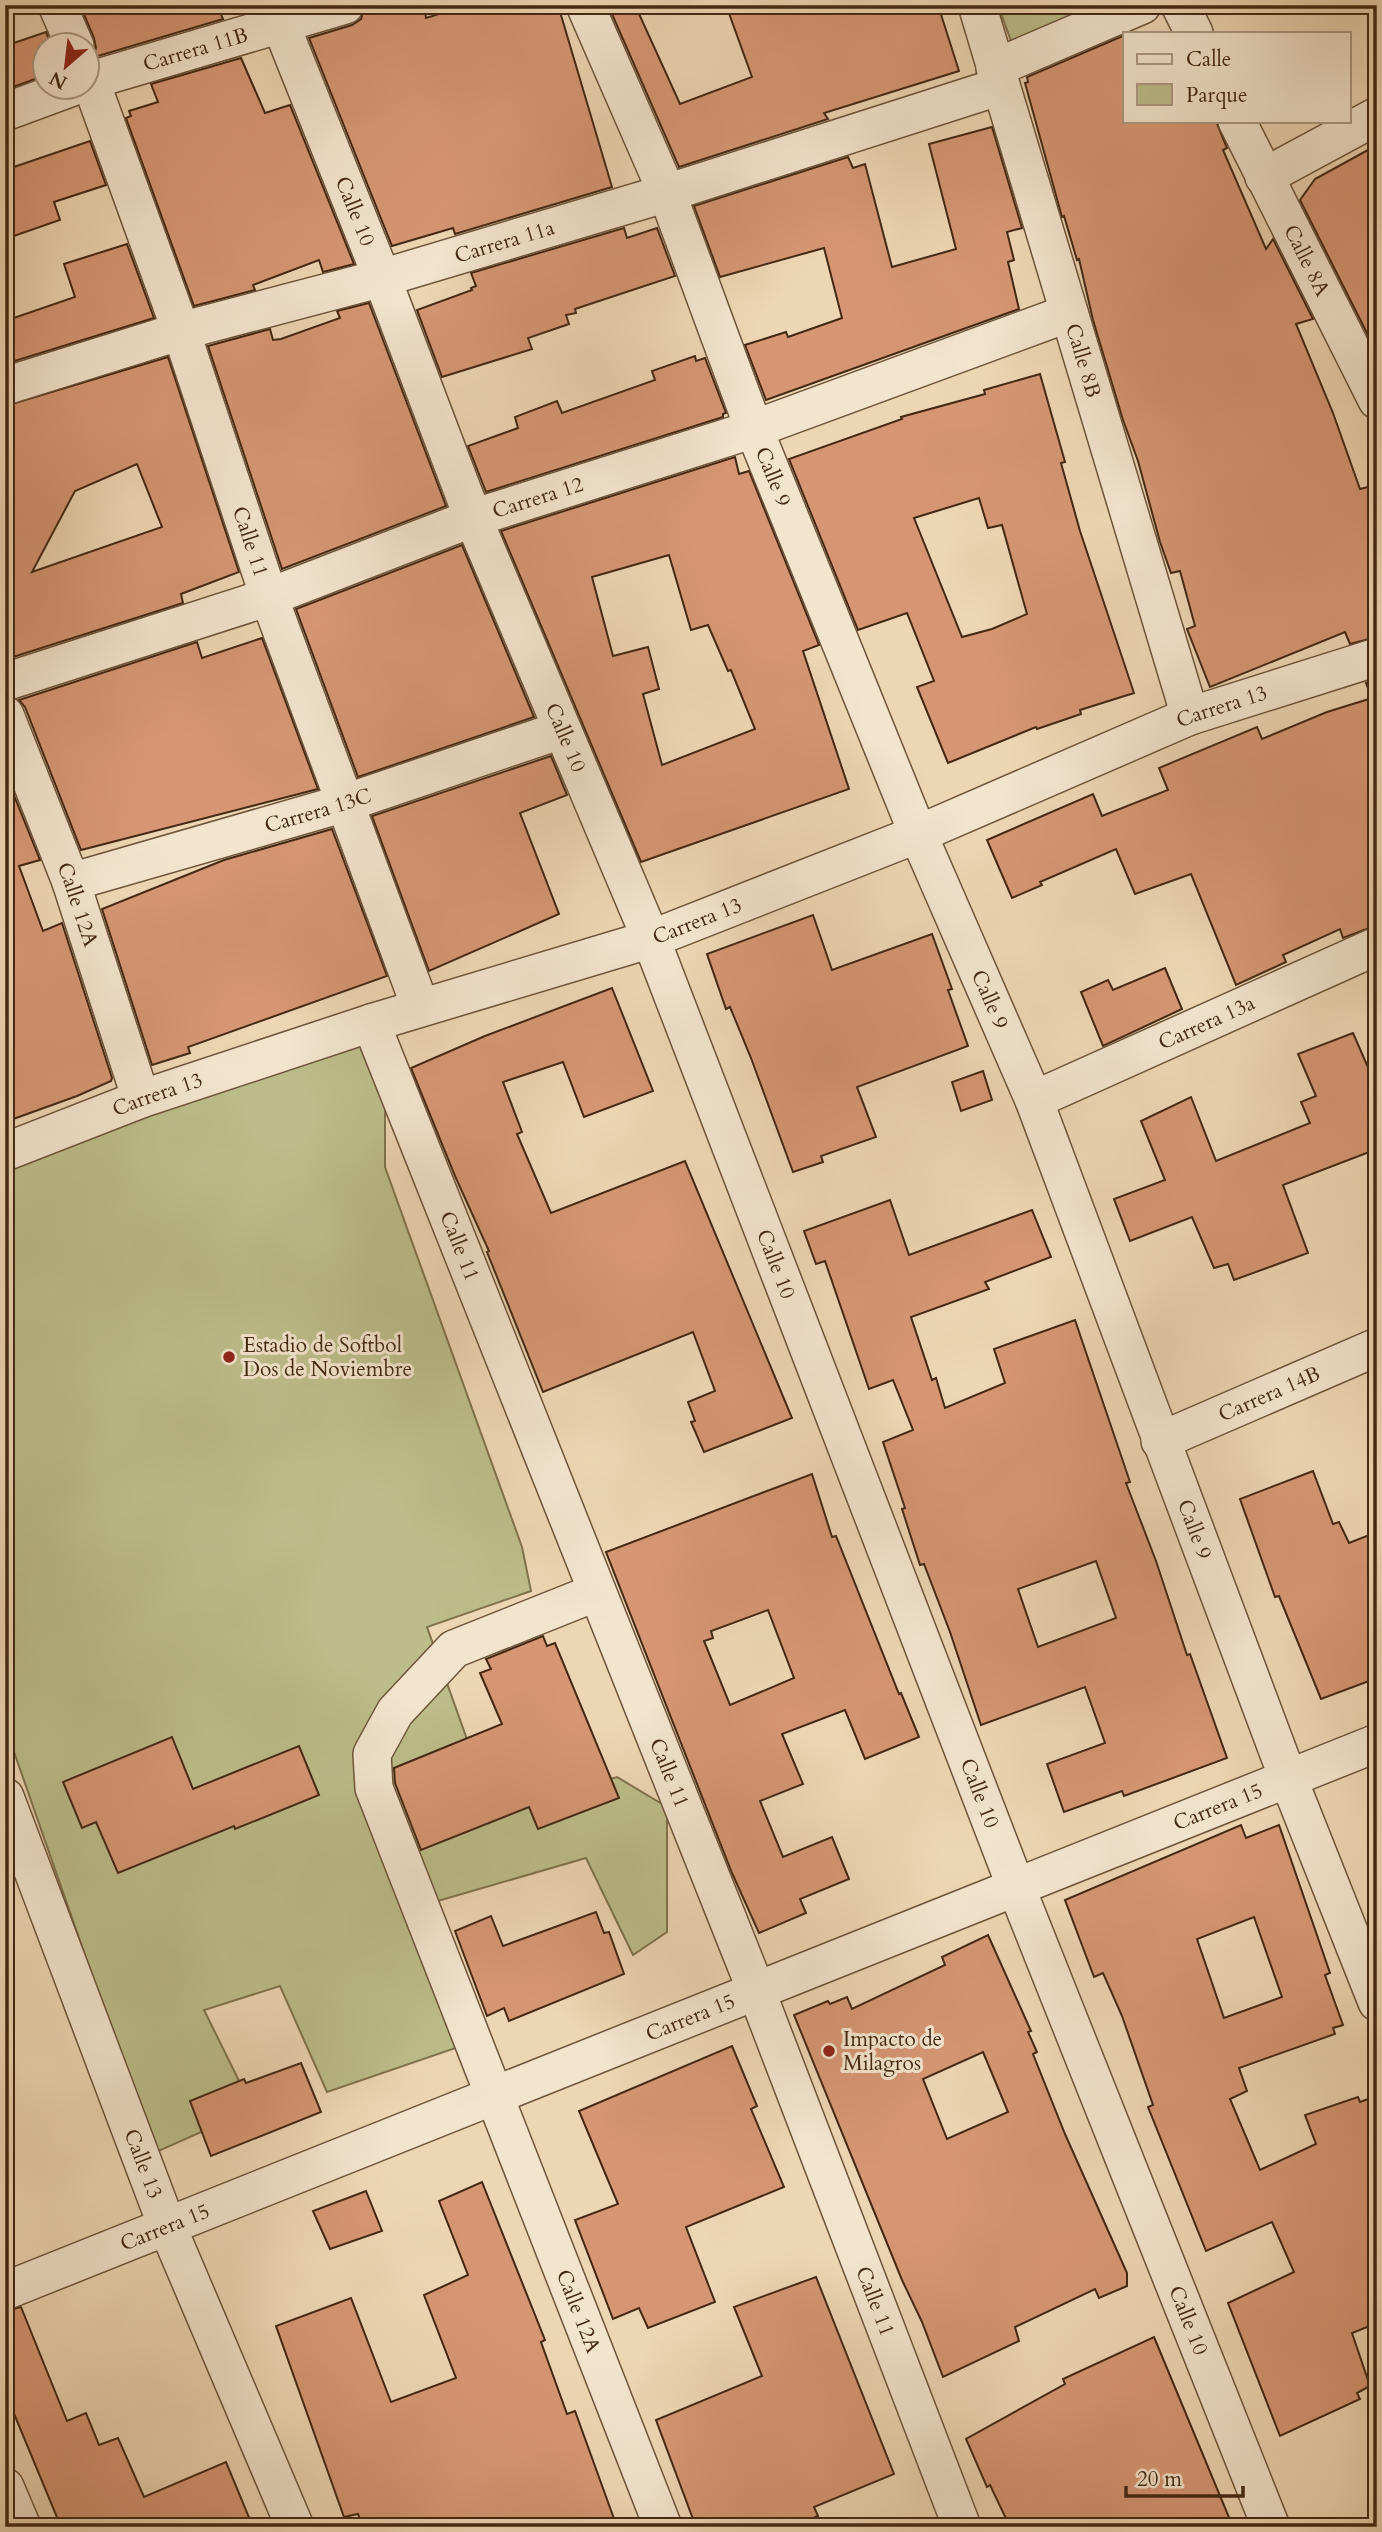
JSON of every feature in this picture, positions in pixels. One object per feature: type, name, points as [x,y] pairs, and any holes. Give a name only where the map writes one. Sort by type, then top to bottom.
[{"type":"street","points":[[57,5],[69,32]]},
{"type":"street","name":"Carrera 11B","points":[[102,75],[276,16],[345,5]]},
{"type":"street","name":"Calle 9","points":[[585,5],[667,193],[754,429],[918,834],[1034,1100],[1287,1778],[1377,2002]]},
{"type":"street","name":"Calle 8B","points":[[977,5],[1190,716]]},
{"type":"street","name":"Carrera 11a","points":[[5,386],[181,331],[382,278],[667,193],[998,77],[1142,5]]},
{"type":"street","points":[[1180,5],[1194,32]]},
{"type":"street","name":"Calle 10","points":[[276,16],[382,278],[473,518],[651,939],[1016,1887],[1271,2527]]},
{"type":"street","name":"Carrera 11B","points":[[5,112],[32,101]]},
{"type":"street","name":"Calle 11","points":[[92,102],[181,331],[270,597],[419,1006]]},
{"type":"street","points":[[1264,177],[1377,117]]},
{"type":"street","name":"Calle 8A","points":[[1237,122],[1377,400]]},
{"type":"street","name":"Carrera 12","points":[[5,682],[270,597],[473,518],[754,429],[1069,313]]},
{"type":"street","name":"Carrera 13","points":[[5,1152],[141,1099],[419,1006],[651,939],[918,834],[1190,716],[1377,657]]},
{"type":"street","name":"Calle 12A","points":[[5,715],[71,882],[141,1099]]},
{"type":"street","name":"Carrera 13C","points":[[71,882],[345,803],[561,730]]},
{"type":"street","name":"Carrera 13a","points":[[1034,1100],[1377,946]]},
{"type":"street","name":"Calle 11","points":[[371,1023],[756,1990],[962,2527]]},
{"type":"street","name":"Carrera 14B","points":[[1160,1441],[1377,1347]]},
{"type":"street","name":"Calle 12A","points":[[597,1592],[454,1650],[395,1712],[372,1754],[374,1788],[663,2527]]},
{"type":"street","name":"Carrera 15","points":[[5,2291],[1377,1743]]},
{"type":"street","name":"Calle 13","points":[[5,1797],[167,2226],[295,2527]]},
{"type":"street","points":[[5,2487],[22,2527]]},
{"type":"green space","points":[[998,5],[1104,5],[1011,41]]},
{"type":"green space","points":[[363,1036],[385,1098],[385,1167],[522,1547],[531,1591],[427,1627],[494,1815],[617,1777],[667,1807],[667,1932],[633,1955],[586,1858],[424,1905],[485,2038],[327,2092],[280,1986],[204,2010],[253,2109],[154,2153],[5,1726],[5,1160]]},
{"type":"building","points":[[80,5],[217,5],[223,19],[102,55],[102,32],[91,32]]},
{"type":"building","points":[[365,5],[424,5],[426,18],[468,5],[558,5],[612,187],[455,234],[453,228],[392,246],[309,38],[352,25],[361,19]]},
{"type":"building","points":[[608,5],[635,5],[680,104],[752,77],[726,5],[938,5],[959,71],[824,113],[828,119],[679,167]]},
{"type":"building","points":[[1123,36],[1123,122],[1216,122],[1227,148],[1223,150],[1266,249],[1273,239],[1313,319],[1296,324],[1333,413],[1360,489],[1368,487],[1377,506],[1377,637],[1350,644],[1345,632],[1210,687],[1187,629],[1195,626],[1180,571],[1171,573],[1160,542],[1138,461],[1093,320],[1079,259],[1077,260],[1064,216],[1062,217],[1025,83],[1028,82],[1027,77]]},
{"type":"building","points":[[32,37],[32,80],[5,90],[5,46]]},
{"type":"building","points":[[241,58],[265,113],[290,105],[354,264],[323,272],[319,260],[253,285],[255,290],[194,306],[126,118],[131,116],[129,111],[158,102],[151,84]]},
{"type":"building","points":[[992,127],[1022,228],[1007,232],[1014,260],[1008,262],[1019,309],[766,400],[745,345],[786,332],[788,337],[842,318],[824,248],[720,277],[694,206],[848,157],[853,168],[865,164],[892,267],[956,249],[929,144]]},
{"type":"building","points":[[90,141],[106,185],[54,202],[60,220],[5,239],[5,170]]},
{"type":"building","points":[[1377,145],[1377,353],[1300,200],[1315,179]]},
{"type":"building","points":[[624,228],[627,238],[657,228],[675,276],[575,309],[576,313],[566,315],[569,324],[528,338],[532,349],[442,377],[417,310],[472,290],[471,288],[476,286],[471,273]]},
{"type":"building","points":[[127,244],[154,318],[5,364],[5,321],[75,297],[64,264]]},
{"type":"building","points":[[369,303],[446,506],[282,569],[208,346],[270,329],[273,340],[281,339],[340,318],[337,311]]},
{"type":"building","points":[[695,356],[696,361],[705,358],[726,413],[723,417],[486,492],[468,446],[518,428],[515,417],[557,401],[562,413],[655,380],[652,371]]},
{"type":"building","points":[[168,357],[239,572],[181,594],[183,603],[13,657],[5,638],[5,406]],"holes":[[[137,464],[162,527],[32,572],[75,491]]]},
{"type":"building","points":[[1040,374],[1065,462],[1061,463],[1080,531],[1134,693],[1080,710],[1081,714],[1037,729],[1036,727],[948,763],[917,687],[934,681],[907,613],[858,630],[789,459],[902,419],[901,417],[985,394],[984,390]],"holes":[[[979,498],[988,528],[1002,525],[1027,614],[992,629],[962,637],[914,518]]]},
{"type":"building","points":[[735,457],[739,474],[749,471],[819,645],[803,651],[849,789],[641,862],[501,531]],"holes":[[[669,555],[691,630],[708,625],[728,671],[731,670],[755,729],[662,765],[643,694],[659,689],[648,647],[613,656],[592,577]]]},
{"type":"building","points":[[462,545],[534,717],[358,777],[296,609]]},
{"type":"building","points":[[262,638],[318,789],[81,850],[25,707],[19,700],[197,642],[202,658]]},
{"type":"building","points":[[1377,679],[1377,925],[1343,938],[1340,929],[1283,955],[1286,962],[1236,985],[1191,874],[1135,894],[1116,849],[1040,882],[1042,885],[1012,898],[987,840],[1093,794],[1102,816],[1168,790],[1159,768],[1257,727],[1262,739],[1327,712],[1372,698],[1366,683]]},
{"type":"building","points":[[551,756],[567,795],[520,813],[559,914],[429,971],[372,816]]},
{"type":"building","points":[[5,773],[40,860],[19,866],[43,931],[62,923],[112,1078],[111,1081],[77,1096],[5,1122]]},
{"type":"building","points":[[332,829],[387,976],[188,1047],[190,1053],[152,1065],[102,909],[224,860]]},
{"type":"building","points":[[813,915],[832,970],[932,934],[952,989],[948,990],[968,1046],[857,1087],[876,1137],[821,1156],[823,1162],[793,1172],[751,1058],[730,1007],[726,1009],[707,954]]},
{"type":"building","points":[[1165,968],[1182,1009],[1103,1046],[1081,992],[1108,980],[1113,990]]},
{"type":"building","points":[[612,988],[653,1091],[584,1117],[563,1062],[503,1082],[522,1132],[517,1134],[551,1213],[685,1161],[792,1418],[704,1452],[691,1422],[695,1421],[688,1402],[715,1391],[693,1332],[543,1392],[487,1252],[489,1251],[411,1068],[485,1036]]},
{"type":"building","points":[[1353,1033],[1377,1088],[1377,1149],[1283,1185],[1308,1253],[1234,1280],[1228,1264],[1214,1268],[1192,1217],[1130,1241],[1114,1199],[1165,1180],[1141,1121],[1191,1097],[1216,1161],[1310,1123],[1301,1102],[1316,1096],[1298,1054]]},
{"type":"building","points":[[983,1071],[992,1100],[961,1111],[952,1082]]},
{"type":"building","points":[[890,1200],[909,1255],[1032,1210],[1051,1257],[985,1282],[989,1289],[911,1317],[932,1380],[936,1378],[945,1408],[1005,1383],[994,1349],[1075,1320],[1130,1482],[1126,1483],[1227,1758],[1124,1796],[1122,1791],[1064,1812],[1047,1764],[1105,1743],[1085,1687],[981,1725],[950,1632],[924,1564],[920,1565],[883,1442],[913,1430],[893,1380],[869,1389],[825,1261],[816,1264],[804,1231]],"holes":[[[1096,1561],[1116,1618],[1038,1647],[1018,1589]]]},
{"type":"building","points":[[1313,1471],[1333,1524],[1339,1522],[1349,1543],[1377,1532],[1377,1678],[1321,1699],[1279,1596],[1275,1597],[1240,1499]]},
{"type":"building","points":[[812,1474],[832,1537],[836,1536],[919,1737],[865,1759],[845,1710],[782,1734],[803,1784],[760,1801],[783,1857],[832,1837],[849,1879],[800,1899],[806,1913],[759,1933],[732,1873],[606,1552]],"holes":[[[768,1610],[794,1678],[730,1705],[704,1641],[713,1638],[711,1631]]]},
{"type":"building","points":[[543,1636],[547,1646],[555,1643],[619,1798],[538,1829],[529,1807],[421,1850],[395,1783],[394,1768],[502,1724],[480,1673],[491,1669],[486,1659]]},
{"type":"building","points":[[172,1737],[193,1789],[299,1746],[319,1795],[118,1873],[96,1822],[82,1828],[63,1782]]},
{"type":"building","points":[[1241,1825],[1246,1838],[1279,1825],[1330,1973],[1325,1975],[1343,2025],[1333,2028],[1335,2034],[1239,2068],[1247,2091],[1230,2099],[1260,2170],[1316,2144],[1305,2115],[1358,2097],[1360,2102],[1368,2099],[1377,2120],[1377,2323],[1352,2333],[1370,2386],[1357,2393],[1360,2399],[1280,2436],[1228,2303],[1294,2272],[1272,2222],[1206,2251],[1148,2107],[1153,2105],[1122,2016],[1103,1973],[1094,1977],[1065,1900]],"holes":[[[1254,1917],[1282,1997],[1224,2018],[1197,1939]]]},
{"type":"building","points":[[596,1912],[604,1933],[609,1932],[624,1974],[509,2021],[504,2008],[487,2016],[455,1931],[491,1916],[503,1946]]},
{"type":"building","points":[[988,1935],[1031,2031],[1028,2032],[1037,2052],[1033,2054],[1065,2134],[1127,2273],[1127,2286],[1099,2298],[1095,2289],[1015,2327],[1019,2341],[943,2377],[794,2015],[828,2001],[830,2004],[847,1997],[852,2009],[945,1965],[942,1957]],"holes":[[[983,2052],[1008,2112],[947,2139],[923,2079]]]},
{"type":"building","points":[[732,2046],[757,2106],[751,2109],[784,2187],[686,2227],[715,2302],[648,2328],[639,2308],[613,2319],[575,2220],[618,2204],[579,2111]]},
{"type":"building","points":[[301,2063],[321,2112],[211,2156],[190,2101],[244,2079],[246,2083]]},
{"type":"building","points":[[482,2182],[545,2340],[541,2342],[567,2414],[575,2411],[617,2527],[363,2527],[358,2514],[344,2517],[276,2326],[351,2298],[391,2402],[456,2378],[424,2295],[468,2275],[439,2201]]},
{"type":"building","points":[[366,2191],[382,2231],[330,2249],[313,2211]]},
{"type":"building","points":[[816,2277],[894,2474],[814,2507],[818,2516],[794,2527],[696,2527],[656,2420],[762,2376],[734,2307]]},
{"type":"building","points":[[21,2307],[67,2421],[86,2413],[99,2445],[118,2438],[144,2497],[226,2462],[253,2527],[61,2527],[5,2392],[5,2311]]},
{"type":"building","points":[[1154,2337],[1233,2527],[1010,2527],[990,2485],[987,2487],[966,2439],[1065,2384],[1063,2379]]},
{"type":"place","name":"Estadio de Softbol Dos de Noviembre","points":[[229,1357]]},
{"type":"place","name":"Impacto de Milagros","points":[[829,2051]]}]
